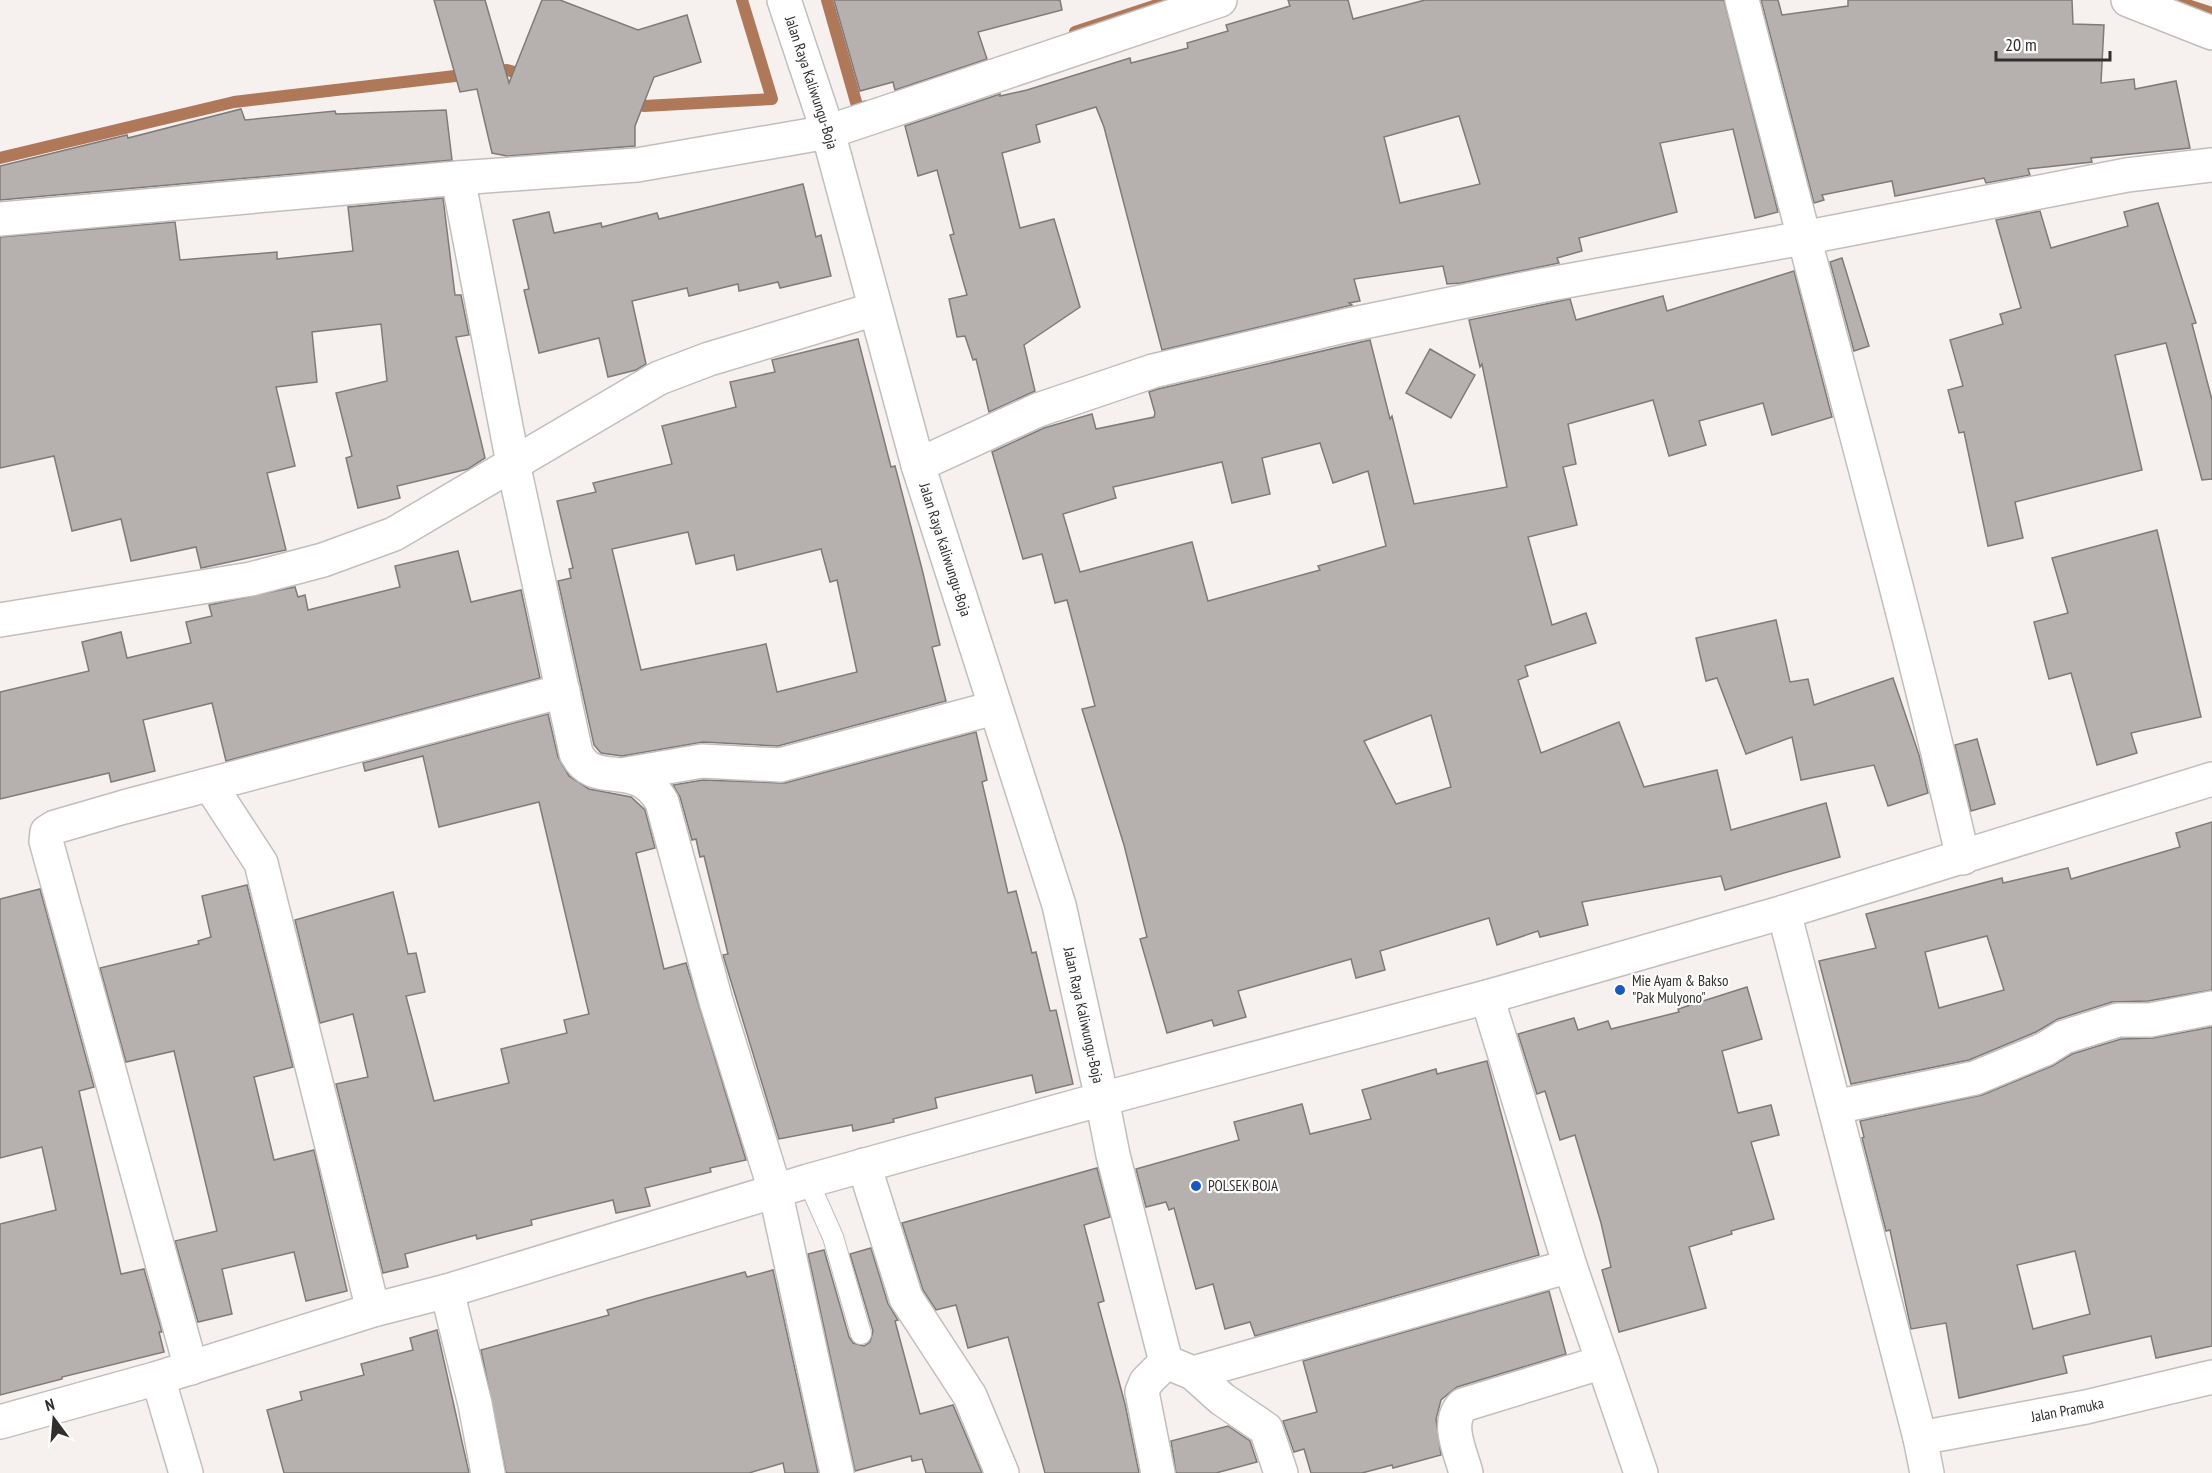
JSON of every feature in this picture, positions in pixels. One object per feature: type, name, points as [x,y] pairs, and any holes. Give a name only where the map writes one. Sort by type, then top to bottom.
[{"type":"street","name":"Jalan Raya Kaliwungu-Boja","points":[[784,0],[828,132],[918,465],[994,708],[1059,904],[1113,1155],[1179,1368]]},
{"type":"street","points":[[0,219],[458,178],[637,165],[828,132],[1220,0]]},
{"type":"street","points":[[1742,0],[1926,698],[1963,858]]},
{"type":"street","points":[[2128,0],[2212,33]]},
{"type":"street","points":[[918,465],[1038,410],[1153,371],[1378,319],[1539,286],[1803,238],[2127,175],[2212,165]]},
{"type":"street","points":[[458,178],[513,464],[576,753],[582,766],[602,773],[627,774],[702,761],[780,765],[994,708]]},
{"type":"street","points":[[0,620],[251,579],[323,560],[394,534],[659,378],[709,359],[874,309]]},
{"type":"street","points":[[191,1368],[46,836],[55,827],[563,690]]},
{"type":"street","points":[[627,774],[654,788],[662,802],[716,1001],[775,1190],[837,1473]]},
{"type":"street","points":[[0,1422],[158,1378],[373,1310],[447,1291],[775,1190],[1102,1099],[1487,997],[1784,912],[2212,779]]},
{"type":"street","points":[[210,785],[261,862],[373,1310]]},
{"type":"street","points":[[1784,912],[1920,1438],[1927,1473]]},
{"type":"street","points":[[1487,997],[1570,1266],[1641,1473]]},
{"type":"street","points":[[1835,1107],[1975,1078],[2045,1049],[2070,1034],[2118,1020],[2150,1020],[2212,1008]]},
{"type":"street","points":[[864,1165],[906,1298],[970,1396],[1002,1473]]},
{"type":"street","points":[[1158,1473],[1142,1392],[1146,1382],[1179,1368],[1570,1266]]},
{"type":"street","points":[[447,1291],[475,1404],[488,1473]]},
{"type":"street","points":[[1466,1473],[1454,1427],[1455,1417],[1462,1405],[1603,1362]]},
{"type":"street","points":[[1179,1368],[1266,1429],[1281,1473]]},
{"type":"street","name":"Jalan Pramuka","points":[[1920,1438],[2086,1407],[2212,1377]]},
{"type":"street","points":[[158,1378],[186,1473]]},
{"type":"lane","points":[[808,1181],[833,1237],[861,1334]]},
{"type":"building","points":[[434,0],[485,0],[509,83],[542,0],[560,0],[638,30],[687,15],[701,62],[654,77],[635,126],[635,146],[507,156],[492,153],[477,89],[460,92]]},
{"type":"building","points":[[834,0],[1060,0],[1062,10],[978,32],[987,59],[895,90],[893,82],[860,91]]},
{"type":"building","points":[[1288,0],[1348,0],[1353,19],[1425,0],[1724,0],[1778,212],[1755,218],[1733,129],[1660,143],[1677,212],[1579,238],[1582,251],[1557,258],[1559,263],[1461,283],[1447,284],[1443,266],[1354,279],[1360,301],[1349,303],[1352,305],[1162,350],[1104,127],[1096,107],[1036,125],[1040,142],[1002,153],[1020,228],[1054,219],[1080,307],[1024,345],[1035,391],[989,412],[976,359],[973,360],[965,336],[957,337],[949,299],[967,295],[950,235],[954,234],[937,170],[918,176],[905,126],[1000,94],[1000,96],[1027,90],[1130,58],[1131,63],[1188,48],[1187,43],[1228,31],[1226,25],[1290,6]],"holes":[[[1459,116],[1480,184],[1400,203],[1384,137]]]},
{"type":"building","points":[[1761,0],[1778,0],[1782,15],[1848,6],[1848,0],[2072,0],[2073,24],[2104,25],[2101,83],[2134,79],[2135,89],[2176,81],[2190,148],[2091,158],[2092,162],[2028,169],[2030,175],[1986,183],[1984,178],[1895,196],[1892,181],[1822,195],[1824,200],[1814,203]]},
{"type":"building","points":[[241,109],[245,120],[335,111],[336,114],[446,110],[452,160],[0,200],[0,166],[127,135],[128,138]]},
{"type":"building","points":[[803,184],[816,237],[821,235],[831,276],[780,288],[778,282],[739,291],[738,284],[689,296],[687,288],[632,301],[646,364],[636,370],[608,377],[599,338],[539,353],[524,290],[529,289],[513,220],[549,212],[554,233],[601,223],[602,227],[657,213],[659,219]]},
{"type":"building","points":[[443,198],[455,295],[461,295],[469,335],[456,337],[485,458],[468,469],[397,486],[400,498],[358,508],[346,458],[352,456],[336,393],[387,381],[381,324],[312,332],[317,382],[276,387],[295,466],[267,473],[286,550],[201,568],[196,547],[131,561],[121,519],[72,531],[54,456],[0,468],[0,237],[175,222],[180,260],[277,252],[277,259],[353,251],[348,207]]},
{"type":"building","points":[[2158,203],[2196,323],[2192,324],[2212,400],[2212,479],[2202,480],[2166,343],[2115,355],[2142,470],[2015,502],[2023,538],[1988,546],[1964,432],[1959,433],[1948,390],[1963,386],[1950,340],[2003,324],[2000,314],[2021,308],[1996,220],[2040,211],[2051,248],[2128,226],[2124,212]]},
{"type":"building","points":[[1842,258],[1869,346],[1854,351],[1830,262]]},
{"type":"building","points":[[1794,271],[1832,417],[1772,435],[1763,403],[1699,421],[1706,445],[1669,456],[1653,400],[1568,424],[1576,464],[1563,467],[1577,525],[1528,537],[1552,625],[1586,613],[1596,643],[1525,666],[1528,676],[1518,680],[1541,753],[1619,722],[1644,787],[1717,770],[1731,830],[1826,803],[1840,857],[1725,890],[1721,876],[1582,902],[1588,925],[1540,937],[1538,931],[1497,945],[1489,918],[1380,951],[1385,970],[1356,978],[1351,959],[1238,991],[1246,1017],[1214,1026],[1212,1020],[1167,1033],[1140,939],[1147,937],[1124,845],[1082,709],[1095,706],[1067,600],[1055,603],[1042,554],[1023,559],[992,452],[1044,428],[1092,414],[1096,429],[1154,417],[1149,392],[1158,389],[1370,340],[1414,504],[1507,487],[1482,364],[1480,367],[1469,320],[1570,299],[1576,320],[1663,296],[1667,311]],"holes":[[[1320,443],[1333,483],[1368,471],[1386,546],[1318,566],[1320,570],[1208,601],[1192,542],[1080,572],[1063,514],[1116,498],[1113,487],[1222,462],[1232,503],[1270,494],[1262,458]],[[1431,715],[1451,787],[1396,804],[1364,741]]]},
{"type":"building","points":[[858,339],[891,467],[895,466],[922,569],[940,645],[932,647],[946,701],[778,746],[703,742],[622,756],[601,753],[594,745],[558,581],[571,578],[569,569],[573,568],[557,501],[596,492],[593,483],[672,464],[662,426],[736,407],[730,382],[775,372],[772,360]],"holes":[[[688,532],[696,564],[734,555],[737,570],[821,549],[830,582],[837,580],[857,672],[777,692],[766,644],[641,670],[612,549]]]},
{"type":"building","points":[[1430,349],[1475,375],[1451,418],[1406,393]]},
{"type":"building","points":[[2157,530],[2201,717],[2131,733],[2137,753],[2097,765],[2071,673],[2049,679],[2034,622],[2068,613],[2052,558]]},
{"type":"building","points":[[458,551],[471,602],[521,590],[540,678],[226,761],[212,703],[143,720],[155,771],[111,782],[109,773],[0,799],[0,692],[89,671],[82,642],[121,632],[127,658],[191,643],[186,622],[212,616],[209,605],[295,587],[298,597],[305,595],[308,610],[400,587],[395,566]]},
{"type":"building","points":[[1776,620],[1790,682],[1808,679],[1814,705],[1893,678],[1919,755],[1928,793],[1888,806],[1874,765],[1801,780],[1792,737],[1746,754],[1717,678],[1706,681],[1696,638]]},
{"type":"building","points":[[548,714],[558,757],[569,776],[589,789],[631,797],[645,810],[655,848],[636,853],[664,969],[686,963],[746,1160],[710,1168],[711,1172],[645,1188],[650,1206],[616,1213],[613,1200],[531,1220],[532,1225],[477,1239],[476,1235],[405,1254],[408,1267],[383,1273],[336,1084],[368,1077],[353,1014],[320,1023],[295,920],[393,892],[408,954],[416,953],[425,992],[406,996],[434,1101],[509,1083],[501,1049],[567,1033],[564,1020],[589,1014],[539,802],[439,827],[423,756],[365,771],[363,763]]},
{"type":"building","points":[[976,732],[987,780],[982,782],[1008,893],[1016,891],[1032,953],[1036,952],[1050,1011],[1056,1010],[1073,1084],[1036,1093],[1032,1075],[935,1098],[937,1108],[893,1119],[894,1122],[853,1131],[852,1125],[779,1139],[723,955],[728,954],[704,856],[700,857],[696,839],[692,840],[680,797],[673,785],[703,780],[785,783]]},
{"type":"building","points":[[1977,739],[1995,804],[1971,811],[1955,745]]},
{"type":"building","points":[[2212,822],[2212,990],[2148,1001],[2112,1002],[2058,1019],[2036,1032],[1969,1060],[1851,1084],[1819,961],[1876,948],[1866,914],[2002,878],[2003,883],[2068,868],[2071,879],[2180,847],[2176,833]],"holes":[[[1987,936],[2004,990],[1939,1008],[1925,952]]]},
{"type":"building","points":[[247,885],[293,1067],[254,1077],[274,1160],[314,1150],[347,1291],[306,1301],[294,1252],[222,1269],[232,1314],[198,1322],[175,1241],[217,1231],[174,1051],[126,1062],[100,968],[199,944],[198,941],[211,937],[202,896]]},
{"type":"building","points":[[40,889],[94,1087],[79,1091],[121,1274],[144,1269],[162,1332],[159,1332],[164,1352],[0,1395],[0,1224],[56,1210],[42,1147],[0,1158],[0,899]]},
{"type":"building","points":[[1747,987],[1762,1039],[1722,1051],[1738,1113],[1771,1105],[1779,1135],[1751,1142],[1774,1219],[1731,1231],[1732,1234],[1689,1247],[1706,1308],[1619,1332],[1602,1270],[1611,1267],[1601,1223],[1575,1135],[1560,1140],[1545,1091],[1537,1094],[1518,1034],[1574,1018],[1578,1030],[1608,1021],[1611,1029],[1679,1012],[1678,1009]]},
{"type":"building","points":[[2212,1027],[2212,1346],[2156,1358],[2151,1336],[2063,1356],[2067,1373],[1959,1398],[1946,1323],[1911,1329],[1890,1230],[1886,1231],[1862,1138],[1864,1137],[1860,1121],[1982,1095],[2052,1066],[2072,1054],[2121,1039],[2153,1038]],"holes":[[[2075,1251],[2090,1314],[2033,1329],[2017,1265]]]},
{"type":"building","points":[[1487,1061],[1539,1255],[1255,1336],[1250,1322],[1225,1329],[1213,1284],[1196,1289],[1174,1208],[1169,1210],[1166,1202],[1146,1207],[1136,1169],[1239,1140],[1234,1122],[1302,1104],[1310,1134],[1371,1119],[1362,1090],[1436,1069],[1437,1074]]},
{"type":"building","points":[[1097,1168],[1110,1217],[1084,1225],[1104,1301],[1098,1303],[1125,1404],[1139,1473],[1045,1473],[1008,1337],[968,1348],[956,1305],[936,1310],[923,1290],[902,1223]]},
{"type":"building","points":[[871,1248],[888,1304],[898,1320],[895,1321],[920,1414],[953,1405],[982,1473],[926,1473],[922,1459],[912,1461],[911,1456],[855,1471],[808,1254],[824,1250],[849,1337],[853,1343],[864,1346],[870,1342],[873,1331],[850,1254]]},
{"type":"building","points":[[773,1270],[818,1473],[785,1473],[783,1463],[749,1473],[506,1473],[481,1350],[609,1315],[607,1310],[648,1298],[745,1272],[747,1277]]},
{"type":"building","points":[[1549,1291],[1566,1354],[1457,1387],[1448,1394],[1441,1400],[1436,1419],[1441,1455],[1393,1468],[1392,1465],[1362,1473],[1311,1473],[1304,1449],[1294,1452],[1283,1421],[1317,1412],[1303,1361]]},
{"type":"building","points":[[437,1330],[469,1473],[284,1473],[267,1410],[302,1400],[300,1392],[364,1375],[361,1364],[413,1350],[410,1338]]},
{"type":"building","points":[[1228,1426],[1250,1441],[1257,1462],[1216,1473],[1176,1473],[1171,1441]]},
{"type":"waterway","points":[[629,102],[644,106],[772,99],[742,0]]},
{"type":"waterway","points":[[827,0],[858,109],[866,106]]},
{"type":"waterway","points":[[2172,0],[2212,13]]},
{"type":"waterway","points":[[1075,32],[1169,1]]},
{"type":"waterway","points":[[489,72],[507,70],[528,76]]},
{"type":"waterway","points":[[0,158],[234,102],[472,74]]},
{"type":"place","name":"Mie Ayam & Bakso \"Pak Mulyono\"","points":[[1620,990]]},
{"type":"place","name":"POLSEK BOJA","points":[[1196,1186]]}]
